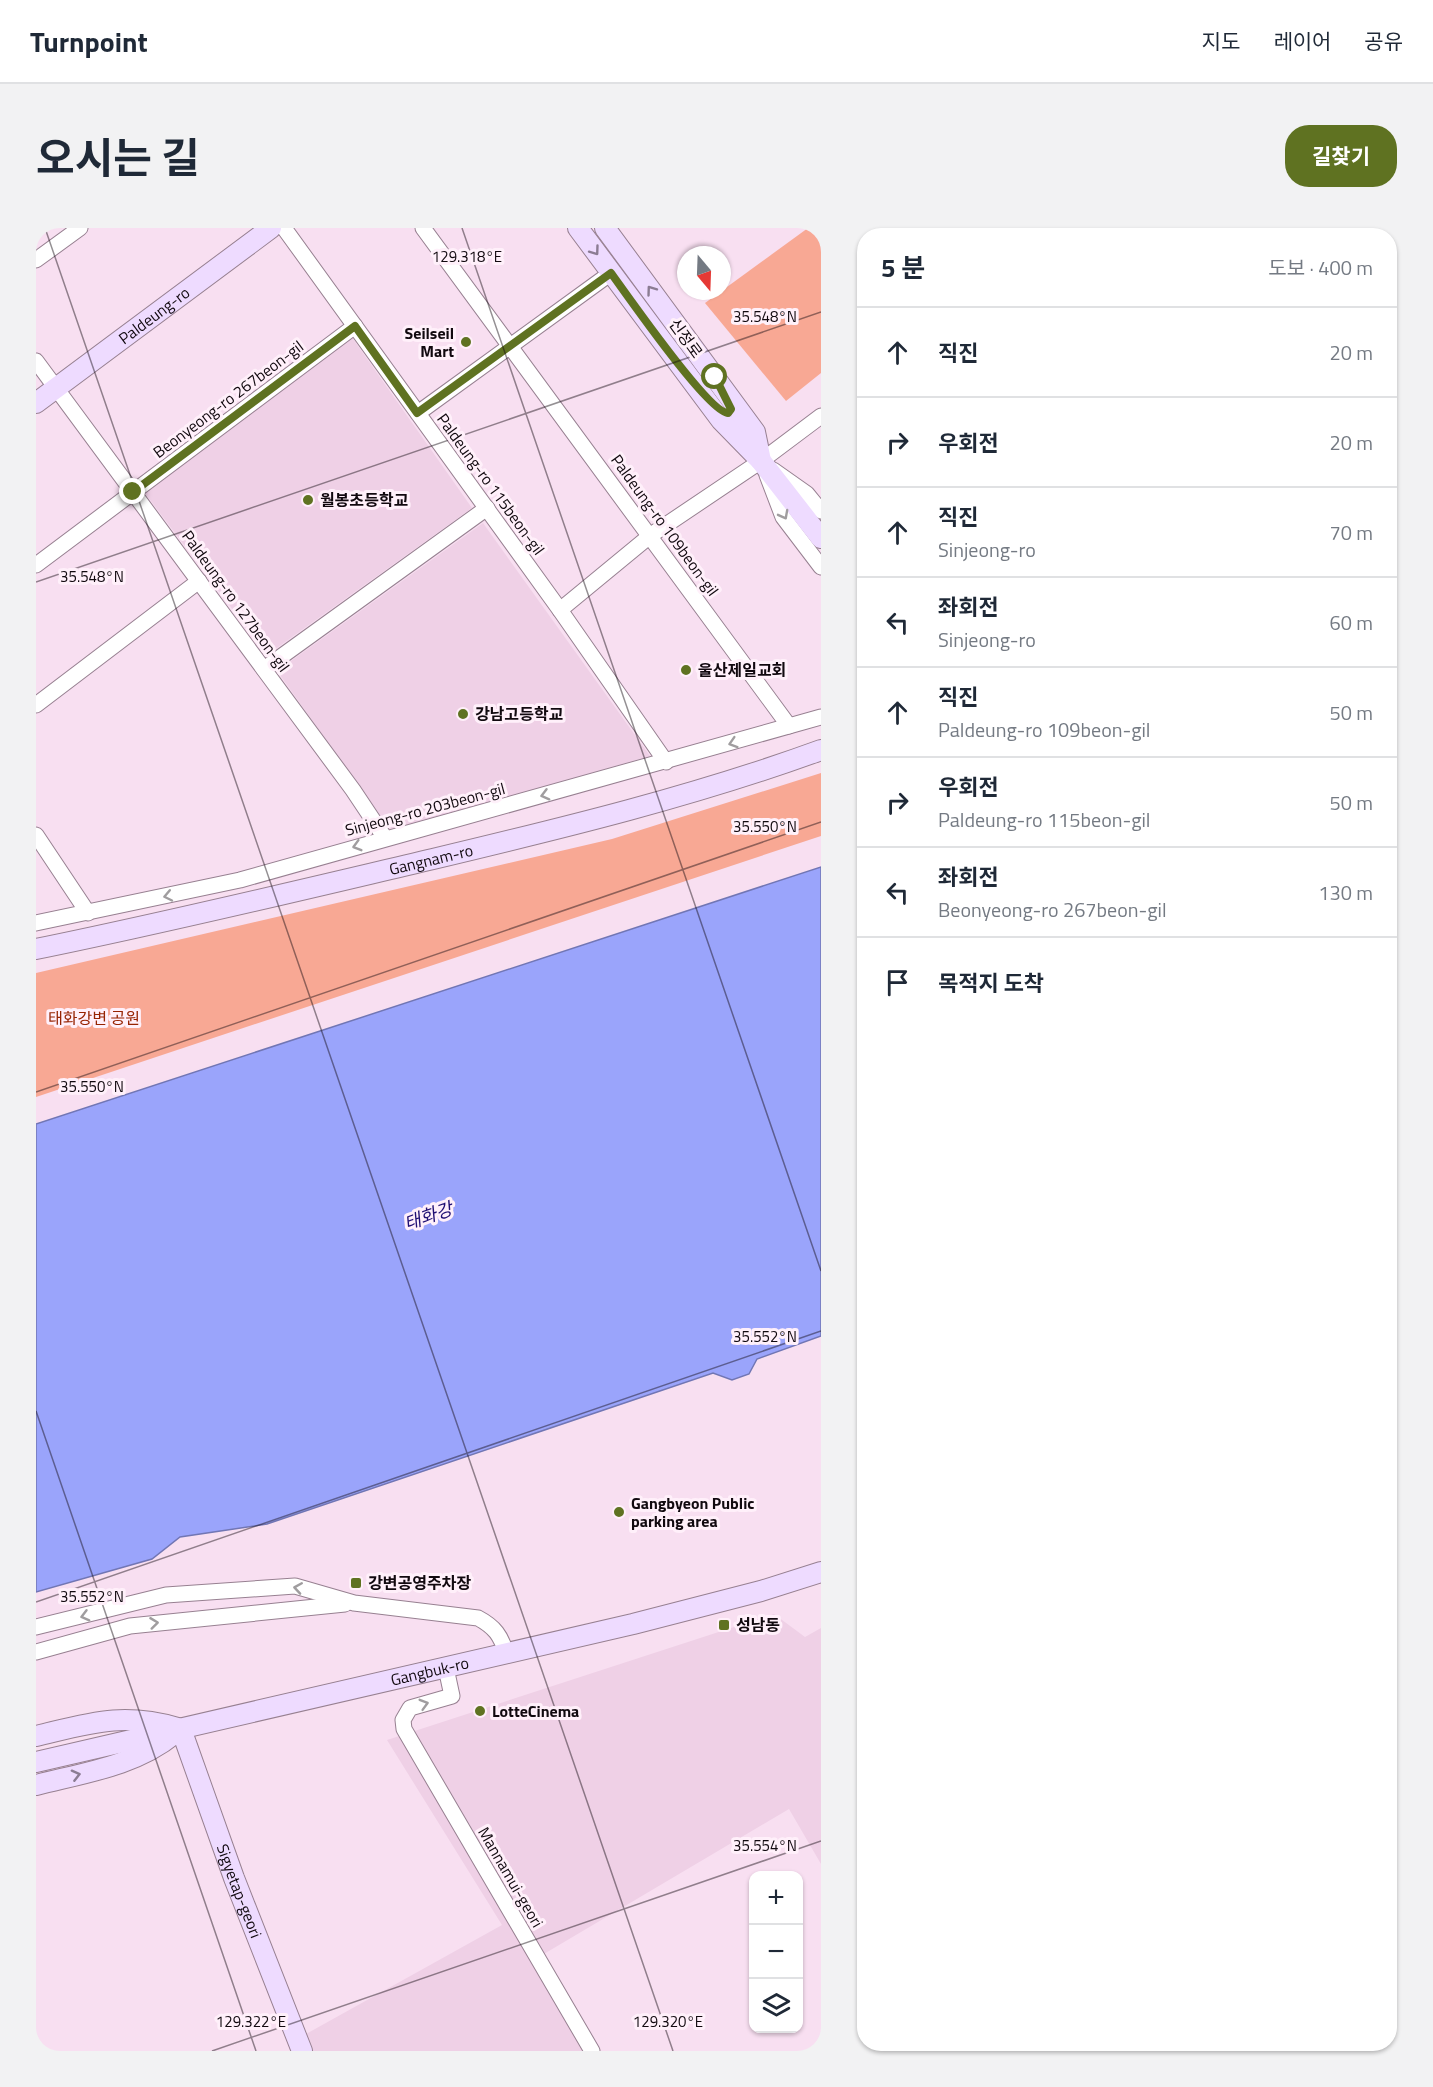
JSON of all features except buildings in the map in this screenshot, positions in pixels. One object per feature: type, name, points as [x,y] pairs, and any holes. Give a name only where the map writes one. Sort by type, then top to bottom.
[{"type":"main road","name":"Paldeung-ro","points":[[36,403],[271,228]]},
{"type":"main road","points":[[578,228],[721,420],[761,461]]},
{"type":"main road","name":"신정로","points":[[605,228],[755,432],[761,461],[821,538]]},
{"type":"main road","points":[[698,388],[721,411],[728,413],[731,409],[728,399],[715,377]]},
{"type":"main road","name":"Gangnam-ro","points":[[36,949],[247,903],[501,843],[681,794],[821,750]]},
{"type":"main road","name":"Gangbuk-ro","points":[[36,1762],[701,1607],[821,1572]]},
{"type":"main road","points":[[36,1736],[107,1719],[155,1721],[181,1729]]},
{"type":"main road","points":[[36,1785],[116,1765],[162,1744],[181,1729]]},
{"type":"main road","name":"Sigyetap-geori","points":[[181,1729],[234,1878],[302,2051]]},
{"type":"street","points":[[36,260],[80,228]]},
{"type":"street","name":"Paldeung-ro 115beon-gil","points":[[284,228],[560,610],[666,762]]},
{"type":"street","name":"Paldeung-ro 109beon-gil","points":[[423,228],[789,726]]},
{"type":"street","points":[[417,413],[611,273]]},
{"type":"street","name":"Beonyeong-ro 267beon-gil","points":[[36,565],[355,326]]},
{"type":"street","name":"Paldeung-ro 127beon-gil","points":[[36,361],[264,669],[385,838]]},
{"type":"street","points":[[560,610],[651,536],[761,461],[821,416]]},
{"type":"street","points":[[761,461],[807,494],[821,511]]},
{"type":"street","points":[[761,461],[783,516],[821,567]]},
{"type":"street","points":[[264,669],[487,508]]},
{"type":"street","points":[[36,705],[199,582]]},
{"type":"street","name":"Sinjeong-ro 203beon-gil","points":[[36,923],[240,880],[821,717]]},
{"type":"street","points":[[36,835],[88,913]]},
{"type":"street","points":[[36,1627],[178,1594],[295,1586],[354,1603],[478,1618],[491,1625],[501,1637],[506,1653]]},
{"type":"street","points":[[36,1652],[130,1626],[354,1603]]},
{"type":"street","name":"Mannamui-geori","points":[[446,1668],[453,1696],[410,1708],[403,1720],[404,1729],[592,2051]]},
{"type":"shaded area","name":"월봉초등학교","points":[[351,336],[472,508],[267,655],[144,492]]},
{"type":"shaded area","name":"강남고등학교","points":[[483,523],[650,756],[391,831],[277,671]]},
{"type":"shaded area","points":[[774,1614],[805,1637],[821,1628],[821,1864],[789,1809],[532,1961],[584,2051],[313,2051],[306,2034],[502,1925],[387,1740]]},
{"type":"green space","points":[[808,228],[821,228],[821,373],[786,401],[705,303],[709,300],[731,300],[731,284]]},
{"type":"green space","name":"태화강변 공원","points":[[821,773],[821,836],[36,1097],[36,973],[612,839]]},
{"type":"water","name":"태화강","points":[[821,867],[821,1336],[757,1359],[749,1374],[732,1380],[713,1373],[267,1524],[180,1537],[152,1559],[36,1592],[36,1124]]},
{"type":"place","name":"Seilseil Mart","points":[[466,342]]},
{"type":"place","name":"월봉초등학교","points":[[308,500]]},
{"type":"place","name":"울산제일교회","points":[[686,670]]},
{"type":"place","name":"강남고등학교","points":[[463,714]]},
{"type":"place","name":"Gangbyeon Public parking area","points":[[619,1512]]},
{"type":"place","name":"강변공영주차장","points":[[356,1583]]},
{"type":"place","name":"성남동","points":[[724,1625]]},
{"type":"place","name":"LotteCinema","points":[[480,1711]]},
{"type":"route","points":[[133,492],[355,326],[417,413],[611,273],[708,400],[724,413],[728,413],[731,409],[728,399],[715,377]]}]
